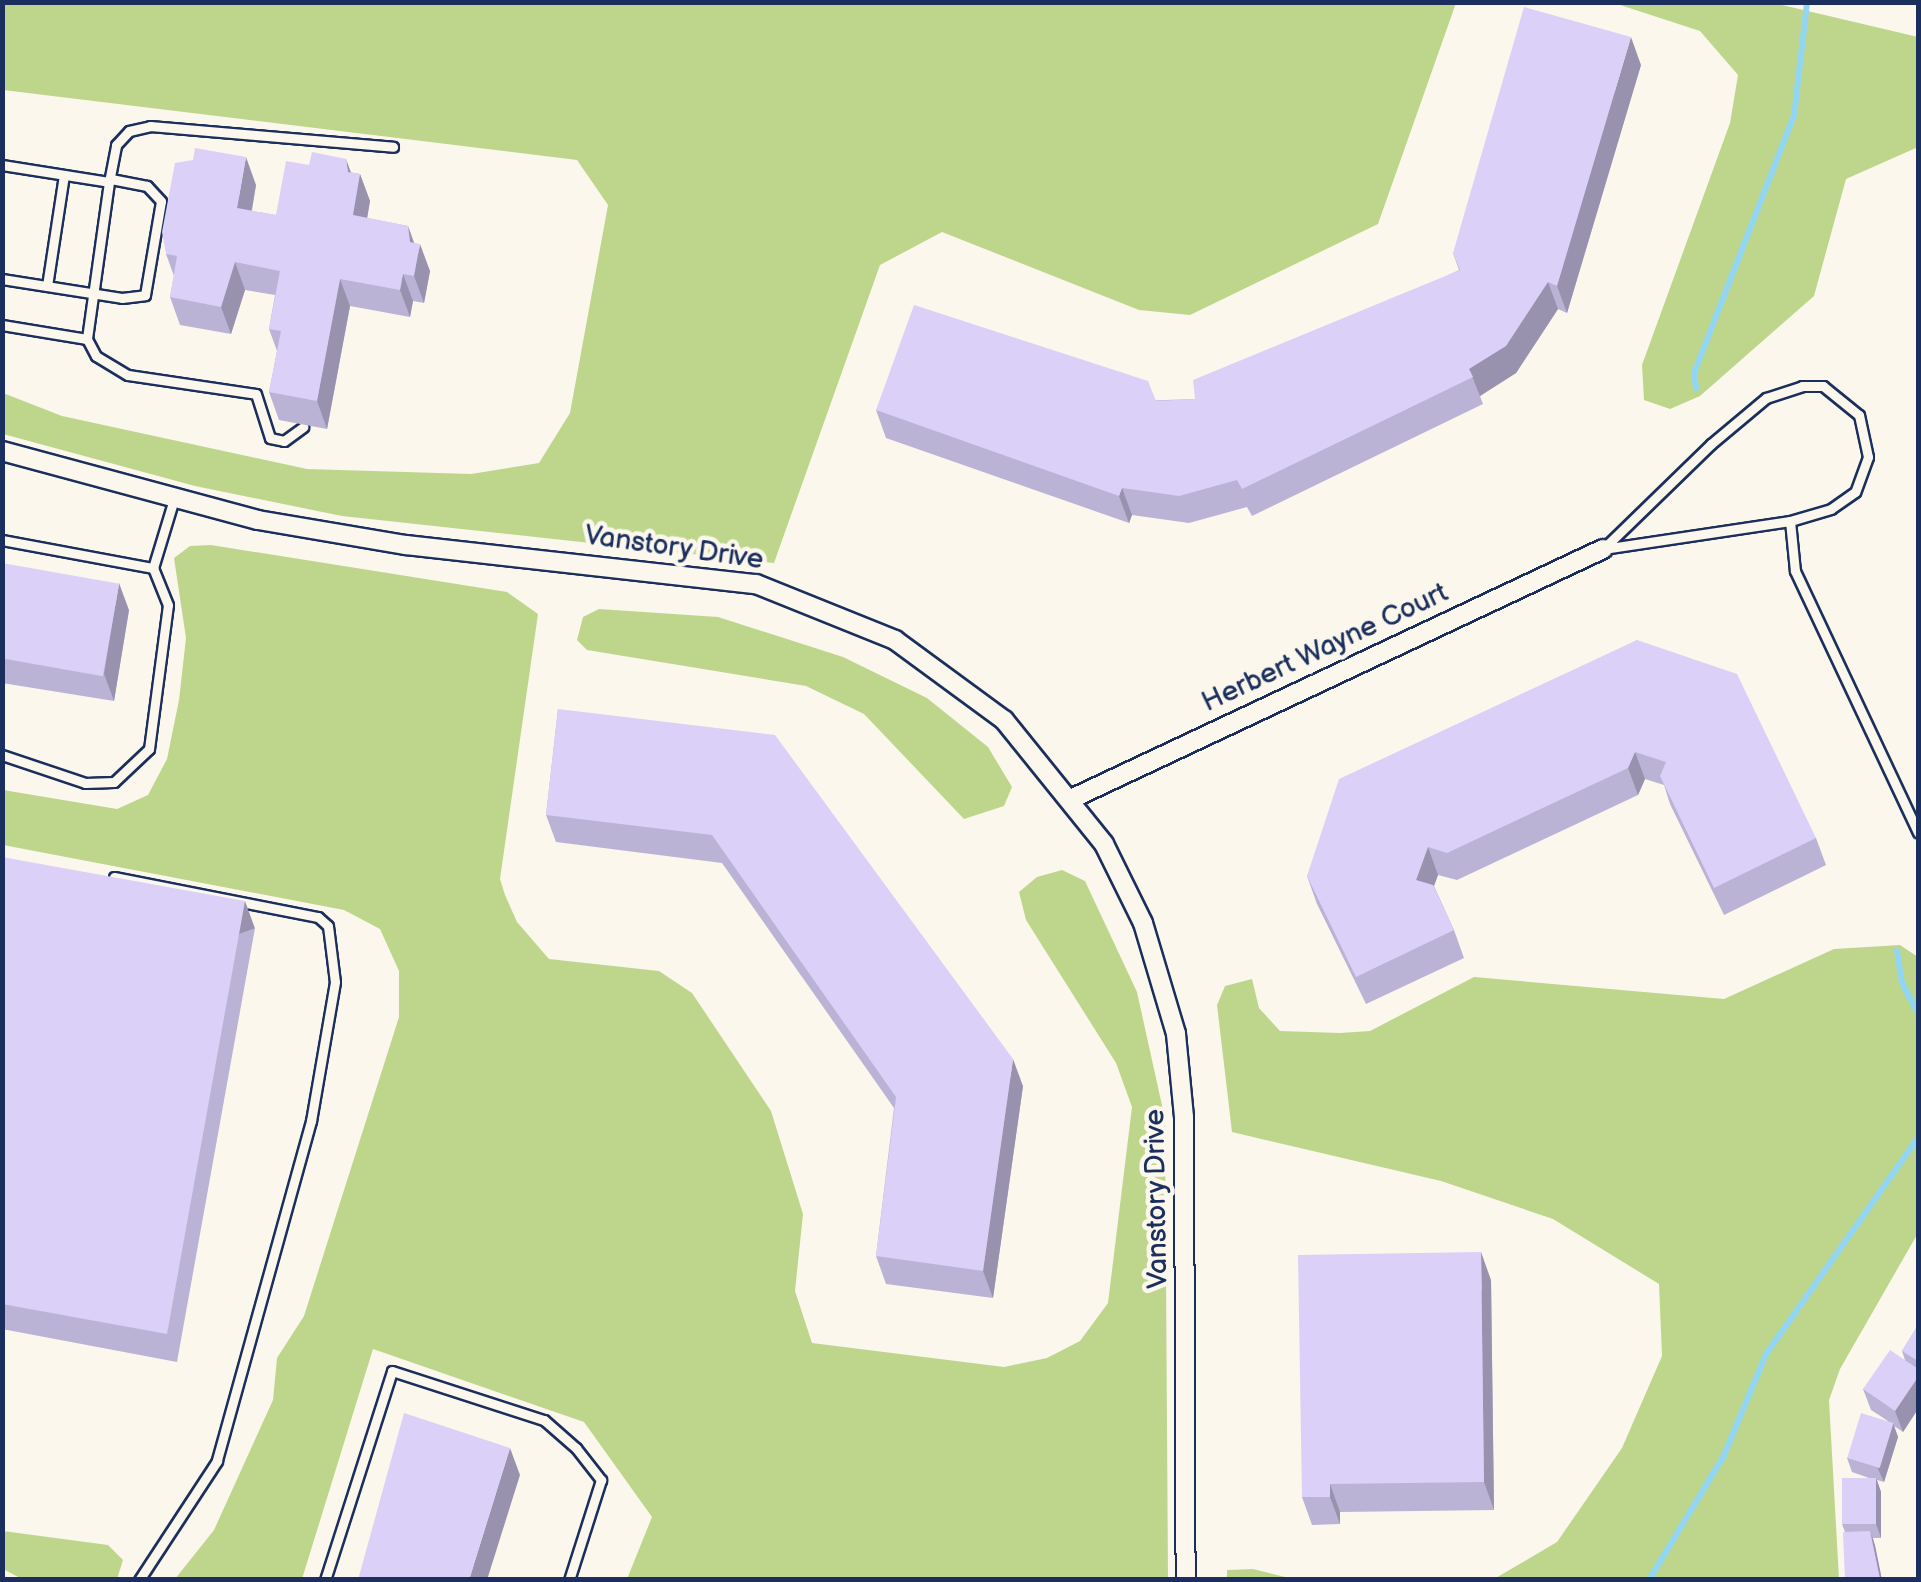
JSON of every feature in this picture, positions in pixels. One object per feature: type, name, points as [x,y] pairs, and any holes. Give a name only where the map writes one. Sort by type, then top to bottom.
[{"type":"street","name":"Vanstory Drive","points":[[2,451],[173,502],[406,545],[690,574],[809,601],[896,640],[968,687],[1072,799],[1104,844],[1143,923],[1180,1058],[1186,1580]]},
{"type":"street","name":"Herbert Wayne Court","points":[[1072,799],[1603,549]]},
{"type":"lane","points":[[87,338],[116,145],[129,131],[150,126],[394,148]]},
{"type":"lane","points":[[2,165],[148,186],[163,209],[145,295],[94,293],[2,279]]},
{"type":"lane","points":[[48,286],[64,175]]},
{"type":"lane","points":[[2,325],[87,338],[110,369],[256,394],[270,438],[284,441],[303,428]]},
{"type":"lane","points":[[1802,386],[1823,386],[1859,415],[1868,457],[1856,492],[1831,509],[1790,521],[1603,549],[1766,398],[1802,386]]},
{"type":"lane","points":[[2,755],[85,783],[114,782],[149,749],[168,604],[153,568],[173,502]]},
{"type":"lane","points":[[1790,521],[1795,571],[1918,832]]},
{"type":"lane","points":[[2,540],[153,568]]},
{"type":"lane","points":[[100,875],[318,917],[328,926],[335,982],[311,1121],[217,1460],[139,1580]]},
{"type":"lane","points":[[324,1580],[392,1371],[544,1420],[576,1448],[601,1480],[569,1580]]},
{"type":"green space","points":[[3,2],[1456,3],[1378,224],[1190,315],[1139,310],[942,232],[880,265],[774,563],[342,516],[195,486],[3,434],[3,393],[62,416],[307,469],[471,474],[539,463],[570,413],[608,205],[577,160],[3,90]]},
{"type":"green space","points":[[1614,3],[1774,3],[1918,37],[1918,147],[1846,179],[1814,296],[1700,396],[1670,409],[1644,400],[1642,365],[1730,123],[1738,75],[1700,31]]},
{"type":"green space","points":[[211,545],[507,592],[538,614],[500,879],[505,895],[517,922],[549,959],[659,971],[692,993],[771,1111],[803,1214],[795,1291],[812,1343],[1004,1367],[1047,1358],[1080,1341],[1108,1303],[1132,1107],[1116,1063],[1026,920],[1019,892],[1037,877],[1062,870],[1085,881],[1137,992],[1165,1119],[1168,1579],[627,1579],[652,1517],[584,1422],[373,1349],[302,1579],[175,1579],[214,1530],[273,1400],[277,1358],[304,1316],[399,1017],[399,971],[380,929],[344,910],[3,845],[3,790],[117,809],[148,795],[167,759],[186,638],[174,558],[190,546]]},
{"type":"green space","points":[[599,609],[718,617],[843,657],[927,698],[988,747],[1012,787],[1004,806],[964,819],[864,714],[806,686],[587,650],[577,640],[583,617]]},
{"type":"green space","points":[[1900,945],[1918,957],[1918,1233],[1840,1369],[1829,1400],[1839,1579],[1494,1579],[1557,1542],[1622,1448],[1662,1356],[1659,1284],[1553,1219],[1441,1181],[1232,1132],[1217,1005],[1225,986],[1252,979],[1259,1008],[1280,1031],[1340,1033],[1370,1031],[1474,977],[1724,999],[1834,949]]},
{"type":"green space","points":[[3,1531],[108,1545],[123,1560],[117,1579],[22,1579],[3,1569]]},
{"type":"green space","points":[[1253,1569],[1293,1579],[1227,1579],[1227,1570]]},
{"type":"building","points":[[1524,7],[1631,37],[1557,286],[1548,282],[1506,346],[1469,369],[1473,377],[1242,489],[1237,480],[1179,496],[1122,488],[1119,496],[876,410],[914,305],[1148,381],[1156,401],[1195,399],[1193,380],[1460,270],[1453,253]]},
{"type":"building","points":[[195,148],[246,157],[237,208],[276,215],[286,161],[309,165],[312,152],[346,159],[348,172],[360,174],[353,215],[408,226],[410,242],[420,244],[414,276],[403,274],[400,290],[340,279],[317,401],[269,392],[281,331],[269,329],[280,271],[235,262],[221,307],[170,297],[177,256],[166,254],[162,232],[175,163],[193,160]]},
{"type":"building","points":[[2,563],[119,584],[103,676],[2,658]]},
{"type":"building","points":[[1637,640],[1737,674],[1816,838],[1714,888],[1660,776],[1666,762],[1635,752],[1628,768],[1447,853],[1428,847],[1416,880],[1433,885],[1454,930],[1356,977],[1307,876],[1339,779]]},
{"type":"building","points":[[558,709],[775,735],[1013,1059],[983,1271],[876,1256],[896,1097],[712,835],[546,815]]},
{"type":"building","points":[[2,857],[245,901],[167,1334],[2,1304]]},
{"type":"building","points":[[1481,1252],[1484,1482],[1330,1484],[1330,1497],[1302,1497],[1298,1255]]},
{"type":"building","points":[[1918,1325],[1918,1361],[1902,1351]]},
{"type":"building","points":[[1890,1350],[1918,1369],[1918,1377],[1895,1411],[1863,1389]]},
{"type":"building","points":[[404,1413],[510,1448],[469,1580],[358,1580]]},
{"type":"building","points":[[1861,1413],[1894,1423],[1880,1468],[1847,1458]]},
{"type":"building","points":[[1842,1478],[1876,1478],[1876,1524],[1842,1524]]},
{"type":"building","points":[[1870,1531],[1880,1579],[1845,1580],[1843,1532]]},
{"type":"waterway","points":[[1696,388],[1694,373],[1794,115],[1807,2]]},
{"type":"waterway","points":[[1897,951],[1902,983],[1918,1013]]},
{"type":"waterway","points":[[1649,1580],[1724,1455],[1766,1354],[1918,1138]]}]
